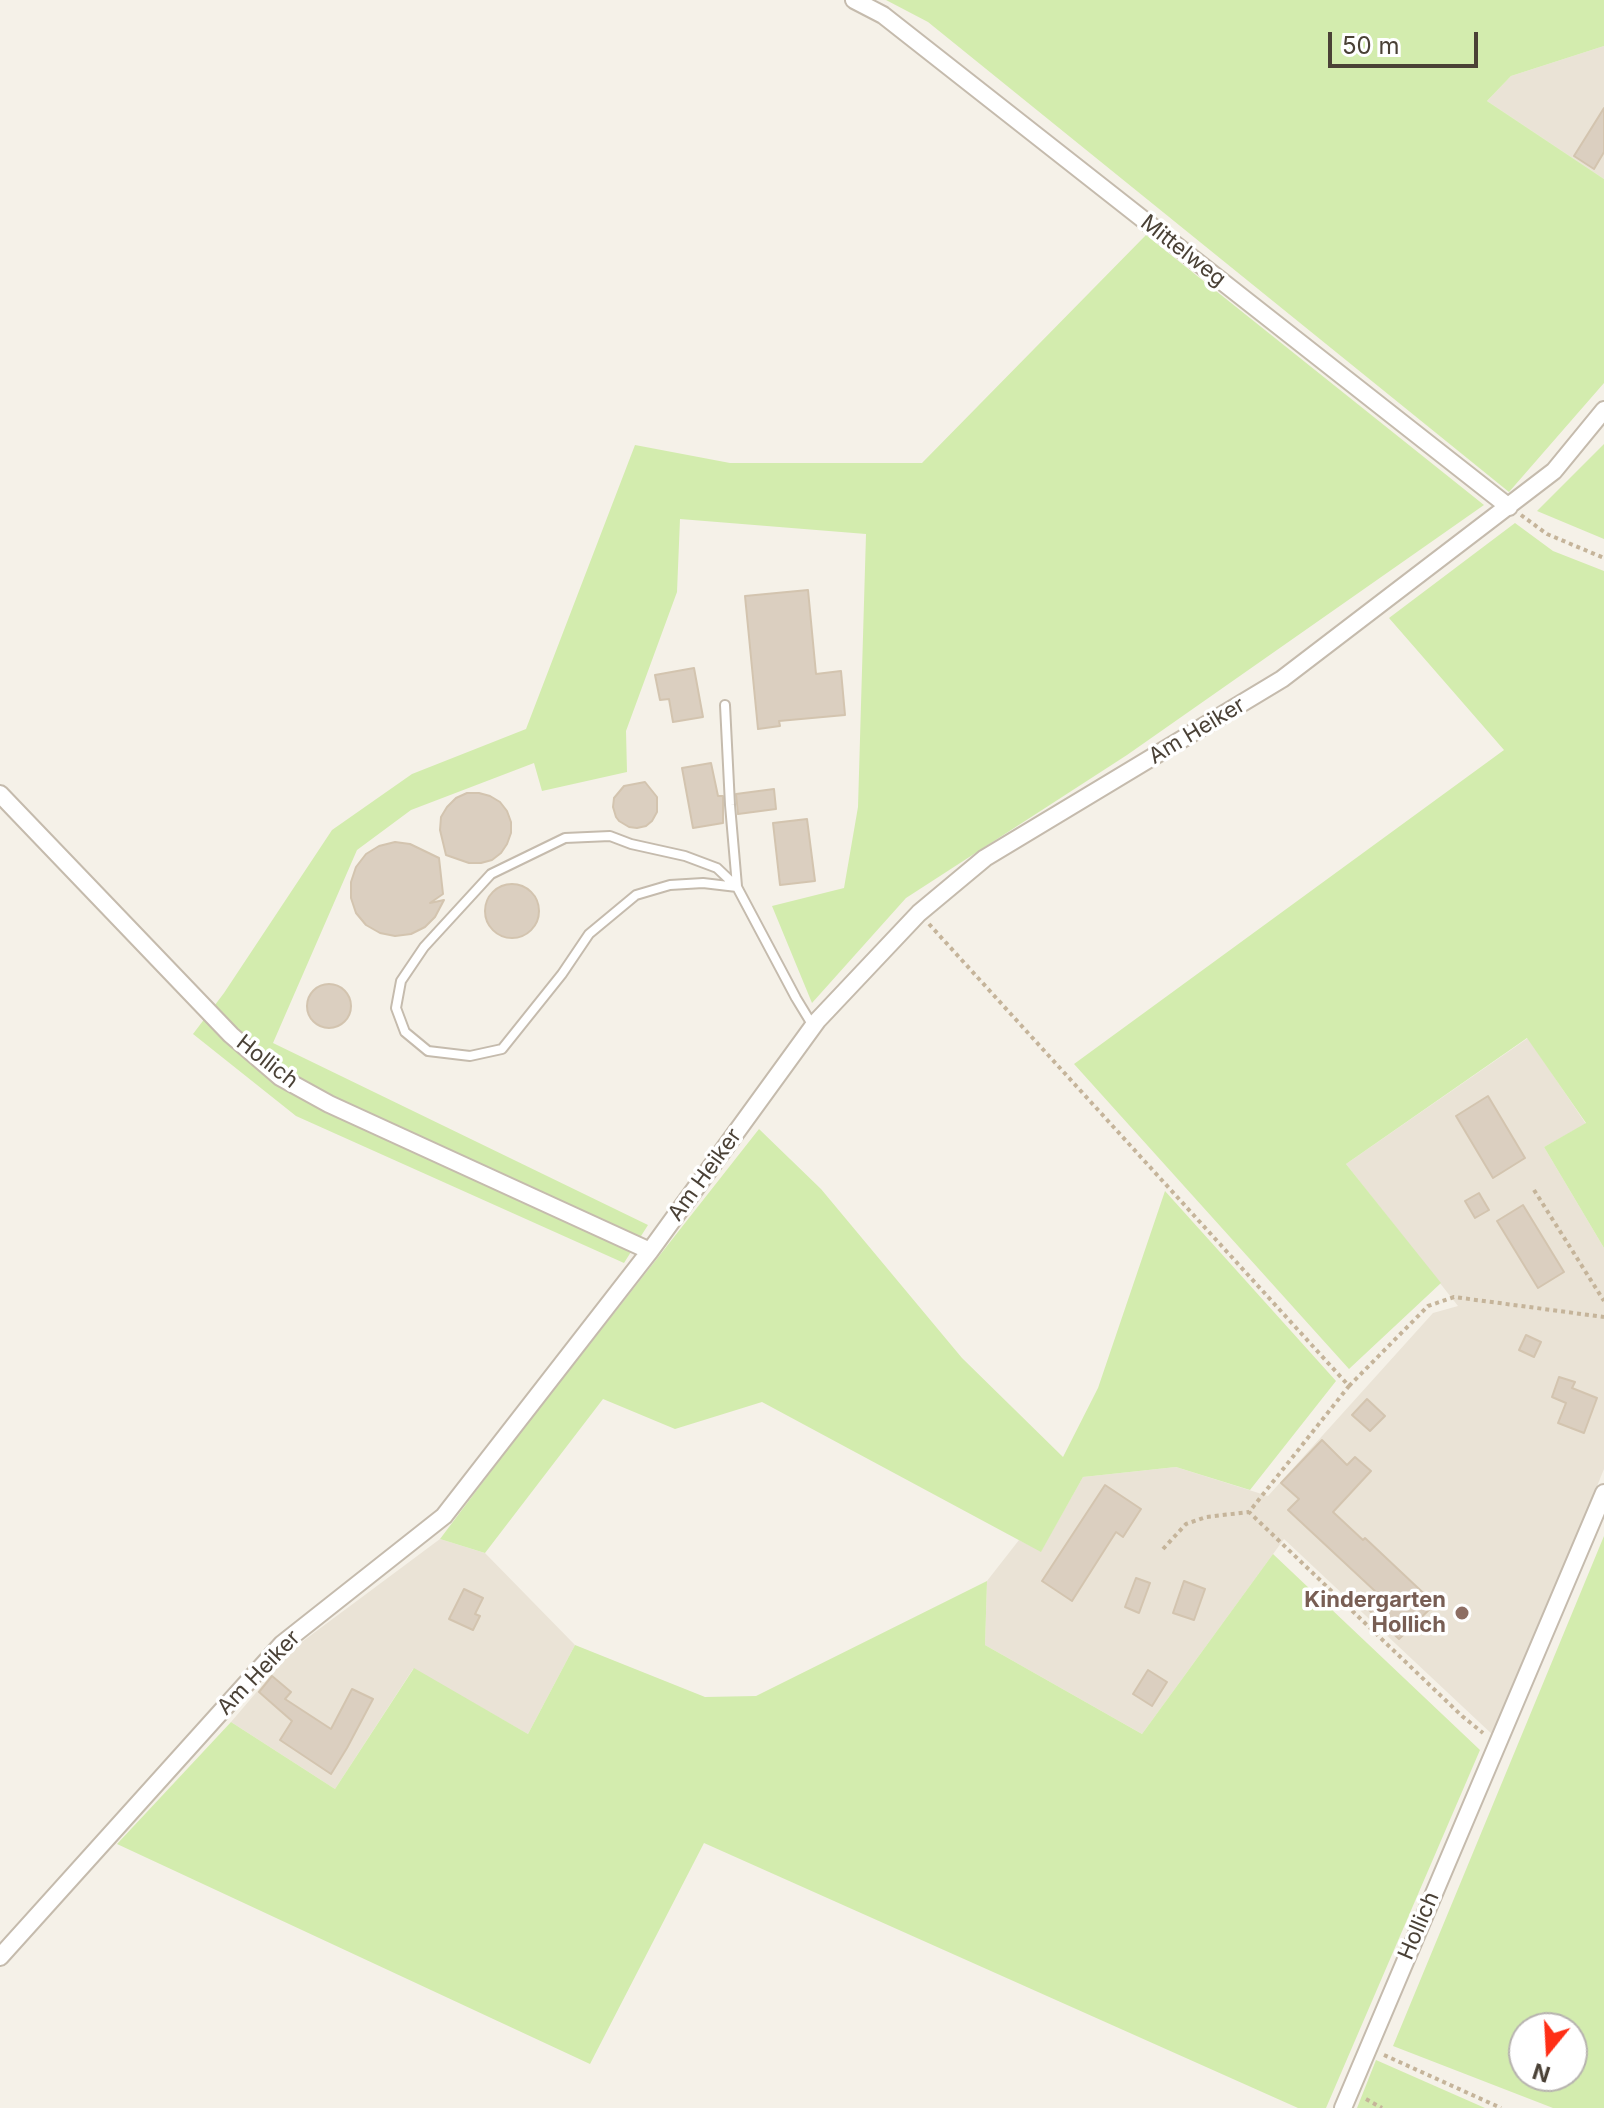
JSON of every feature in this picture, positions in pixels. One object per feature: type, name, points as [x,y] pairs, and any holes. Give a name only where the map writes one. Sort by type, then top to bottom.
[{"type":"street","name":"Mittelweg","points":[[854,0],[883,15],[1509,507]]},
{"type":"street","name":"Am Heiker","points":[[0,1957],[282,1644],[444,1516],[650,1251],[814,1026],[919,913],[985,858],[1282,679],[1554,471],[1604,410]]},
{"type":"street","name":"Hollich","points":[[0,794],[231,1035],[280,1077],[329,1104],[650,1251]]},
{"type":"street","name":"Hollich","points":[[1343,2108],[1604,1493]]},
{"type":"lane","points":[[725,705],[737,887]]},
{"type":"lane","points":[[737,887],[703,883],[670,885],[636,895],[589,934],[562,974],[502,1049],[470,1056],[428,1051],[405,1032],[396,1008],[401,981],[424,947],[491,874],[565,838],[610,836],[717,868],[737,887],[814,1026]]},
{"type":"path","points":[[1509,507],[1547,534],[1604,558]]},
{"type":"path","points":[[919,913],[1349,1386]]},
{"type":"path","points":[[1534,1190],[1604,1301]]},
{"type":"path","points":[[1163,1549],[1186,1524],[1206,1517],[1249,1512],[1349,1386],[1428,1306],[1454,1297],[1604,1317]]},
{"type":"path","points":[[1249,1512],[1462,1716],[1497,1745]]},
{"type":"path","points":[[1367,2047],[1501,2108]]},
{"type":"path","points":[[1480,2108],[1483,2100]]},
{"type":"shaded area","points":[[1604,46],[1604,179],[1487,101],[1511,76]]},
{"type":"shaded area","points":[[1528,1038],[1586,1124],[1544,1147],[1604,1248],[1604,1469],[1495,1737],[1284,1539],[1142,1734],[985,1645],[987,1581],[1019,1540],[1041,1551],[1083,1477],[1176,1467],[1268,1496],[1433,1313],[1458,1306],[1346,1164]]},
{"type":"shaded area","points":[[440,1539],[485,1553],[575,1645],[528,1734],[413,1669],[335,1789],[231,1722],[295,1647]]},
{"type":"green space","points":[[886,0],[1604,0],[1604,46],[1511,76],[1487,101],[1604,179],[1604,383],[1509,492],[928,22]]},
{"type":"green space","points":[[1146,235],[1484,505],[1127,755],[906,898],[812,1003],[772,906],[844,888],[858,807],[866,534],[680,519],[677,592],[626,731],[627,772],[542,791],[534,763],[411,810],[357,850],[273,1043],[648,1225],[624,1263],[296,1116],[193,1034],[224,993],[332,830],[412,774],[526,729],[635,445],[730,463],[922,463]]},
{"type":"green space","points":[[1604,444],[1604,539],[1537,511]]},
{"type":"green space","points":[[1515,523],[1553,551],[1604,571],[1604,1248],[1544,1147],[1586,1123],[1527,1038],[1346,1164],[1441,1283],[1349,1369],[1074,1064],[1504,750],[1389,618]]},
{"type":"green space","points":[[759,1129],[821,1189],[962,1358],[1063,1457],[1098,1388],[1165,1191],[1336,1381],[1250,1490],[1176,1467],[1083,1477],[1041,1552],[762,1402],[675,1429],[603,1399],[485,1553],[440,1539]]},
{"type":"green space","points":[[1604,1536],[1604,2108],[1553,2108],[1512,2092],[1588,2092],[1588,2012],[1508,2012],[1508,2091],[1393,2046]]},
{"type":"green space","points":[[1273,1554],[1480,1750],[1326,2108],[1298,2108],[704,1843],[590,2064],[117,1844],[231,1722],[335,1789],[414,1668],[528,1734],[575,1645],[705,1697],[756,1696],[987,1581],[985,1645],[1142,1734]]},
{"type":"green space","points":[[1376,2060],[1485,2108],[1357,2108]]},
{"type":"building","points":[[1604,108],[1604,152],[1594,169],[1574,156]]},
{"type":"building","points":[[808,590],[816,674],[841,671],[845,715],[779,721],[780,726],[758,729],[745,596]]},
{"type":"building","points":[[694,668],[703,717],[673,722],[669,699],[660,700],[655,675]]},
{"type":"building","points":[[711,763],[718,796],[723,796],[723,823],[693,828],[682,768]]},
{"type":"building","points":[[645,782],[657,797],[657,812],[646,826],[629,827],[616,817],[614,798],[624,786]]},
{"type":"building","points":[[774,789],[776,809],[738,814],[736,794]]},
{"type":"building","points":[[467,793],[490,796],[507,811],[511,833],[501,853],[492,860],[469,863],[446,855],[440,830],[441,817],[456,798]]},
{"type":"building","points":[[807,819],[815,881],[780,885],[773,823]]},
{"type":"building","points":[[395,842],[410,844],[439,858],[443,894],[430,903],[444,900],[435,917],[425,927],[411,934],[395,936],[380,933],[366,925],[356,913],[351,898],[351,882],[356,867],[366,854],[379,846]]},
{"type":"building","points":[[512,884],[531,892],[539,911],[531,930],[512,938],[493,930],[485,911],[493,892]]},
{"type":"building","points":[[329,984],[344,991],[351,1006],[344,1021],[329,1028],[314,1021],[307,1006],[314,991]]},
{"type":"building","points":[[1488,1096],[1525,1158],[1493,1178],[1456,1116]]},
{"type":"building","points":[[1479,1193],[1489,1210],[1475,1218],[1465,1201]]},
{"type":"building","points":[[1523,1205],[1564,1272],[1538,1288],[1497,1221]]},
{"type":"building","points":[[1526,1335],[1541,1342],[1534,1357],[1519,1350]]},
{"type":"building","points":[[1559,1377],[1575,1382],[1572,1388],[1597,1398],[1584,1433],[1558,1423],[1566,1403],[1552,1397]]},
{"type":"building","points":[[1367,1399],[1385,1416],[1370,1431],[1352,1415]]},
{"type":"building","points":[[1322,1440],[1347,1465],[1355,1457],[1371,1471],[1333,1512],[1435,1604],[1399,1639],[1364,1605],[1376,1592],[1288,1510],[1299,1499],[1281,1483]]},
{"type":"building","points":[[1105,1485],[1141,1509],[1123,1537],[1116,1532],[1072,1601],[1042,1581]]},
{"type":"building","points":[[1136,1578],[1150,1583],[1139,1613],[1125,1607]]},
{"type":"building","points":[[1184,1581],[1205,1589],[1194,1620],[1173,1613]]},
{"type":"building","points":[[464,1589],[483,1598],[475,1614],[480,1616],[473,1630],[449,1619]]},
{"type":"building","points":[[1148,1670],[1167,1682],[1152,1706],[1133,1694]]},
{"type":"building","points":[[272,1676],[291,1692],[285,1699],[331,1729],[352,1689],[373,1699],[331,1774],[280,1740],[292,1721],[259,1692]]},
{"type":"place","name":"Kindergarten Hollich","points":[[1462,1613]]}]
